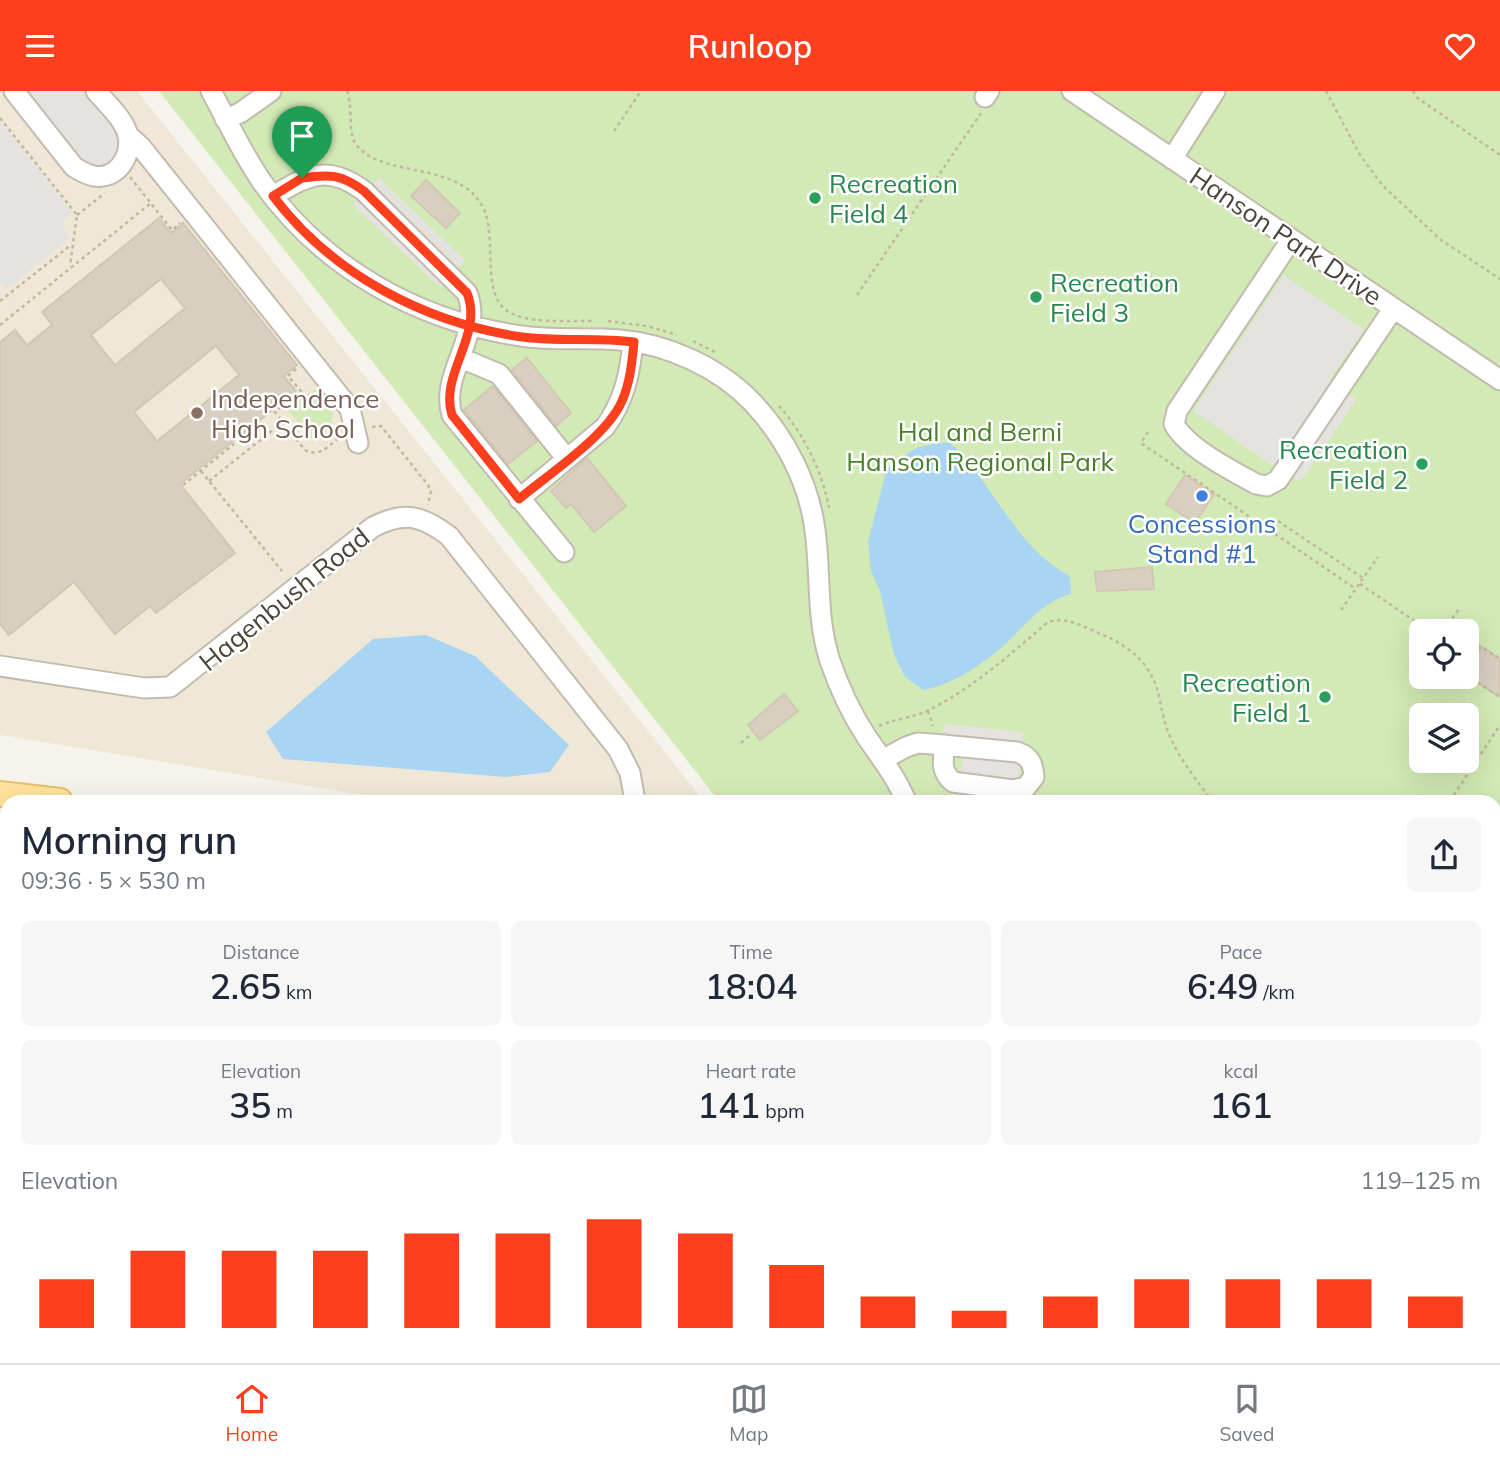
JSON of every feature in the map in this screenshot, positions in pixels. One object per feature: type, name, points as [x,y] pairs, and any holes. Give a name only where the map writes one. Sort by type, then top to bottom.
[{"type":"street","points":[[14,91],[74,167],[84,173],[103,177],[123,164],[129,148],[128,135],[96,91]]},
{"type":"street","points":[[211,91],[240,148],[273,196],[313,242],[364,280],[422,309],[470,325],[522,337],[647,344],[689,359],[715,372],[753,403],[801,475],[812,511],[818,606],[829,658],[839,686],[903,795]]},
{"type":"street","points":[[225,119],[240,113],[271,91]]},
{"type":"street","name":"Hanson Park Drive","points":[[1072,91],[1500,380]]},
{"type":"street","points":[[1172,159],[1214,91]]},
{"type":"street","points":[[128,135],[141,147],[350,409],[358,443]]},
{"type":"street","points":[[273,196],[302,178],[335,176],[349,180],[364,191],[457,280],[472,305],[470,325],[450,387],[448,402],[452,415],[564,552]]},
{"type":"street","points":[[1291,240],[1177,411],[1174,424],[1180,435],[1191,443],[1256,484],[1267,486],[1279,480],[1393,309]]},
{"type":"street","points":[[519,499],[605,427],[622,401],[634,342]]},
{"type":"street","points":[[461,358],[499,374],[567,459]]},
{"type":"street","name":"Hagenbush Road","points":[[0,666],[144,688],[170,687],[373,527],[403,516],[418,518],[433,524],[449,536],[618,749],[630,773],[634,795]]},
{"type":"street","points":[[884,759],[918,743],[945,745]]},
{"type":"path","points":[[347,91],[352,116],[350,128],[354,142],[364,151],[385,163],[449,179],[464,187],[483,205],[494,291],[503,309],[515,316],[529,319],[624,322],[678,335]]},
{"type":"path","points":[[614,131],[641,91]]},
{"type":"path","points":[[1326,91],[1360,155],[1384,186],[1441,240],[1500,279]]},
{"type":"path","points":[[1413,91],[1416,97],[1500,155]]},
{"type":"path","points":[[856,295],[985,100]]},
{"type":"path","points":[[0,118],[77,215]]},
{"type":"path","points":[[130,177],[172,230],[193,212]]},
{"type":"path","points":[[69,268],[77,215],[107,191]]},
{"type":"path","points":[[0,325],[151,203]]},
{"type":"path","points":[[0,301],[72,244]]},
{"type":"path","points":[[689,339],[716,352]]},
{"type":"path","points":[[777,403],[797,427],[813,459],[826,492],[830,512]]},
{"type":"path","points":[[209,481],[283,422]]},
{"type":"path","points":[[1148,432],[1141,443],[1356,589]]},
{"type":"path","points":[[183,485],[234,444]]},
{"type":"path","points":[[201,471],[282,571]]},
{"type":"path","points":[[1278,521],[1363,578]]},
{"type":"path","points":[[1341,610],[1378,557]]},
{"type":"path","points":[[1360,584],[1412,619]]},
{"type":"path","points":[[1452,619],[1459,609]]},
{"type":"path","points":[[877,728],[893,719],[928,711],[985,677],[1048,622],[1059,619],[1069,621],[1116,641],[1142,660],[1153,675],[1163,722],[1174,746],[1208,795]]},
{"type":"path","points":[[1479,649],[1481,646],[1500,659]]},
{"type":"path","points":[[1479,683],[1500,697]]},
{"type":"path","points":[[1454,795],[1500,725]]},
{"type":"path","points":[[741,743],[751,734]]},
{"type":"shaded area","name":"Independence High School","points":[[0,91],[137,91],[699,795],[364,795],[0,735]]},
{"type":"shaded area","points":[[6,91],[108,91],[140,142],[109,184],[90,187],[69,171]]},
{"type":"shaded area","points":[[0,121],[73,212],[64,220],[64,230],[70,238],[7,289],[0,283]]},
{"type":"shaded area","points":[[379,178],[465,260],[440,287],[353,205]]},
{"type":"shaded area","points":[[1284,275],[1364,330],[1329,380],[1356,400],[1300,482],[1193,411]]},
{"type":"shaded area","points":[[944,724],[1023,732],[1017,795],[959,795],[964,747],[941,745]]},
{"type":"green space","name":"Hal and Berni Hanson Regional Park","points":[[159,91],[1500,91],[1500,795],[714,795]]},
{"type":"green space","points":[[315,389],[333,411],[332,425],[312,439],[288,410]]},
{"type":"water","points":[[950,443],[966,459],[1034,549],[1070,576],[1071,594],[1043,608],[976,667],[944,684],[923,690],[905,677],[894,655],[880,591],[871,571],[868,542],[887,468],[916,448]]},
{"type":"water","points":[[426,635],[475,656],[569,745],[550,772],[506,777],[283,759],[266,732],[373,639]]},
{"type":"building","points":[[426,180],[460,213],[446,228],[411,196]]},
{"type":"building","name":"Independence High School","points":[[159,218],[171,233],[183,223],[297,365],[284,376],[296,391],[180,484],[235,553],[156,613],[150,606],[115,634],[74,582],[9,635],[0,624],[0,342],[15,330],[27,345],[52,325],[42,312]],"holes":[[[161,279],[185,308],[115,365],[91,335]],[[216,346],[239,375],[157,441],[134,412]]]},
{"type":"building","points":[[527,358],[571,413],[556,426],[512,370]]},
{"type":"building","points":[[493,386],[537,441],[508,464],[464,410]]},
{"type":"building","points":[[587,458],[626,506],[594,532],[571,504],[566,508],[551,491]]},
{"type":"building","points":[[1185,475],[1214,494],[1195,523],[1166,504]]},
{"type":"building","points":[[1152,567],[1154,589],[1097,591],[1095,572]]},
{"type":"building","points":[[1482,647],[1500,659],[1500,697],[1479,683],[1479,651]]},
{"type":"building","points":[[784,694],[798,711],[760,740],[748,725]]},
{"type":"place","name":"Recreation Field 4","points":[[815,198]]},
{"type":"place","name":"Recreation Field 3","points":[[1036,297]]},
{"type":"place","name":"Independence High School","points":[[197,413]]},
{"type":"place","name":"Recreation Field 2","points":[[1422,464]]},
{"type":"place","name":"Concessions Stand #1","points":[[1202,496]]},
{"type":"place","name":"Recreation Field 1","points":[[1325,697]]},
{"type":"route","points":[[302,178],[273,196],[313,242],[364,280],[393,296],[422,309],[447,318],[470,325],[481,329],[522,337],[634,342],[622,401],[605,427],[519,499],[452,415],[448,402],[450,387],[470,325],[472,305],[467,293],[457,280],[364,191],[349,180],[335,176],[302,178]]}]
